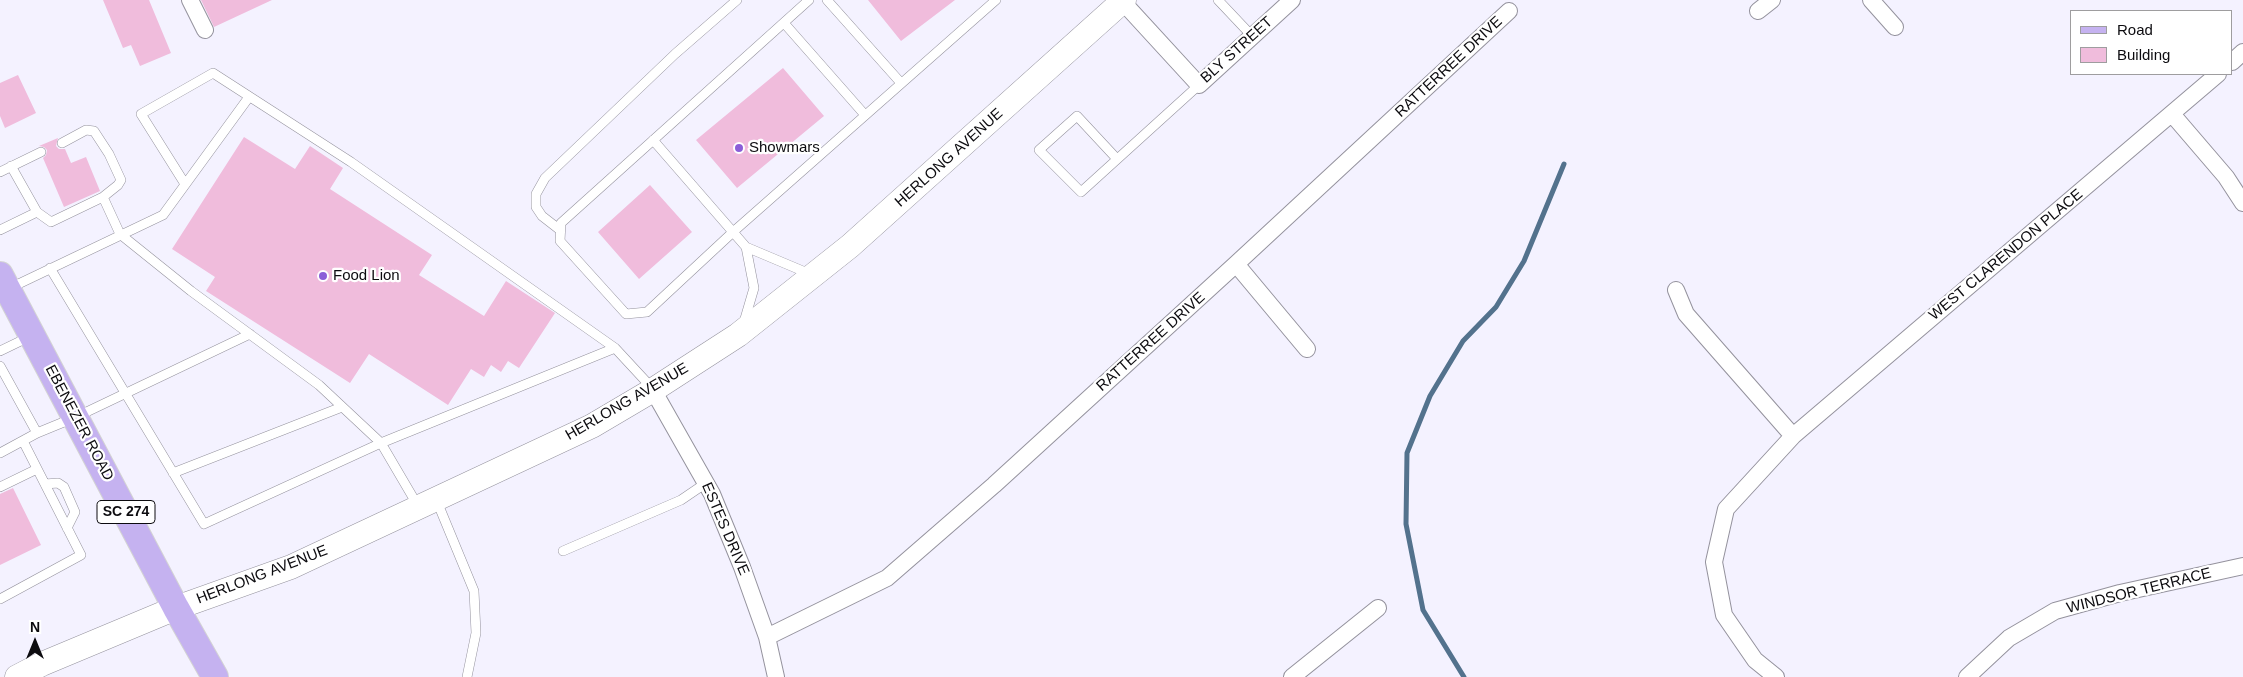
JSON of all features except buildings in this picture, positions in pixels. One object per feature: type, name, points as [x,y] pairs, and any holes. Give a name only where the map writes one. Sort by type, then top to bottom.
[{"type":"main road","name":"EBENEZER ROAD","points":[[4,282],[176,608],[215,677]]},
{"type":"street","points":[[190,0],[205,30]]},
{"type":"street","name":"BLY STREET","points":[[1123,0],[1199,85],[1287,2]]},
{"type":"street","name":"HERLONG AVENUE","points":[[17,677],[42,664],[176,608],[291,567],[592,426],[653,390],[738,335],[850,246],[1123,0]]},
{"type":"street","points":[[1758,11],[1772,0]]},
{"type":"street","points":[[1871,0],[1895,27]]},
{"type":"street","name":"RATTERREE DRIVE","points":[[767,637],[887,578],[994,485],[1509,11]]},
{"type":"street","points":[[2233,61],[2243,52]]},
{"type":"street","name":"WEST CLARENDON PLACE","points":[[1776,677],[1755,660],[1724,616],[1714,562],[1726,509],[1793,436],[2217,75]]},
{"type":"street","points":[[2172,114],[2226,177],[2243,203]]},
{"type":"street","points":[[1236,264],[1307,349]]},
{"type":"street","points":[[1676,290],[1686,314],[1793,436]]},
{"type":"street","name":"ESTES DRIVE","points":[[653,390],[706,483],[742,567],[767,637],[776,677]]},
{"type":"street","name":"WINDSOR TERRACE","points":[[1968,677],[2009,638],[2055,611],[2120,593],[2243,566]]},
{"type":"street","points":[[1292,677],[1378,608]]},
{"type":"lane","points":[[560,230],[542,216],[536,207],[536,194],[545,178],[675,54],[737,0]]},
{"type":"lane","points":[[809,0],[561,223],[560,241],[626,314],[647,312],[733,232],[996,0]]},
{"type":"lane","points":[[827,0],[901,83]]},
{"type":"lane","points":[[1218,0],[1252,36]]},
{"type":"lane","points":[[784,22],[865,115]]},
{"type":"lane","points":[[185,184],[140,114],[213,73],[351,162],[615,348],[653,390]]},
{"type":"lane","points":[[1117,159],[1077,116],[1039,150],[1081,192],[1199,85]]},
{"type":"lane","points":[[4,282],[50,268],[163,215],[249,97]]},
{"type":"lane","points":[[11,166],[37,212],[51,222],[103,197],[118,185],[120,180],[109,154],[94,131],[86,130],[62,143]]},
{"type":"lane","points":[[653,140],[746,247],[812,276]]},
{"type":"lane","points":[[0,172],[41,152]]},
{"type":"lane","points":[[103,197],[120,234],[191,291],[319,384],[381,443],[427,502],[474,592],[476,633],[471,666],[467,677]]},
{"type":"lane","points":[[0,230],[37,212]]},
{"type":"lane","points":[[738,335],[749,308],[754,288],[746,247]]},
{"type":"lane","points":[[50,268],[204,524],[381,443],[615,348]]},
{"type":"lane","points":[[0,453],[37,433],[76,417],[250,334]]},
{"type":"lane","points":[[0,351],[32,335]]},
{"type":"lane","points":[[0,366],[37,433]]},
{"type":"lane","points":[[173,473],[342,407]]},
{"type":"lane","points":[[0,599],[81,555],[22,441]]},
{"type":"lane","points":[[0,487],[37,469]]},
{"type":"lane","points":[[45,484],[58,483],[64,487],[75,512],[67,528]]},
{"type":"lane","points":[[563,551],[681,500],[706,483]]},
{"type":"waterway","points":[[1464,677],[1423,610],[1406,524],[1407,453],[1430,396],[1463,341],[1496,307],[1524,261],[1564,164]]},
{"type":"place","name":"Showmars","points":[[739,148]]},
{"type":"place","name":"Food Lion","points":[[323,276]]}]
